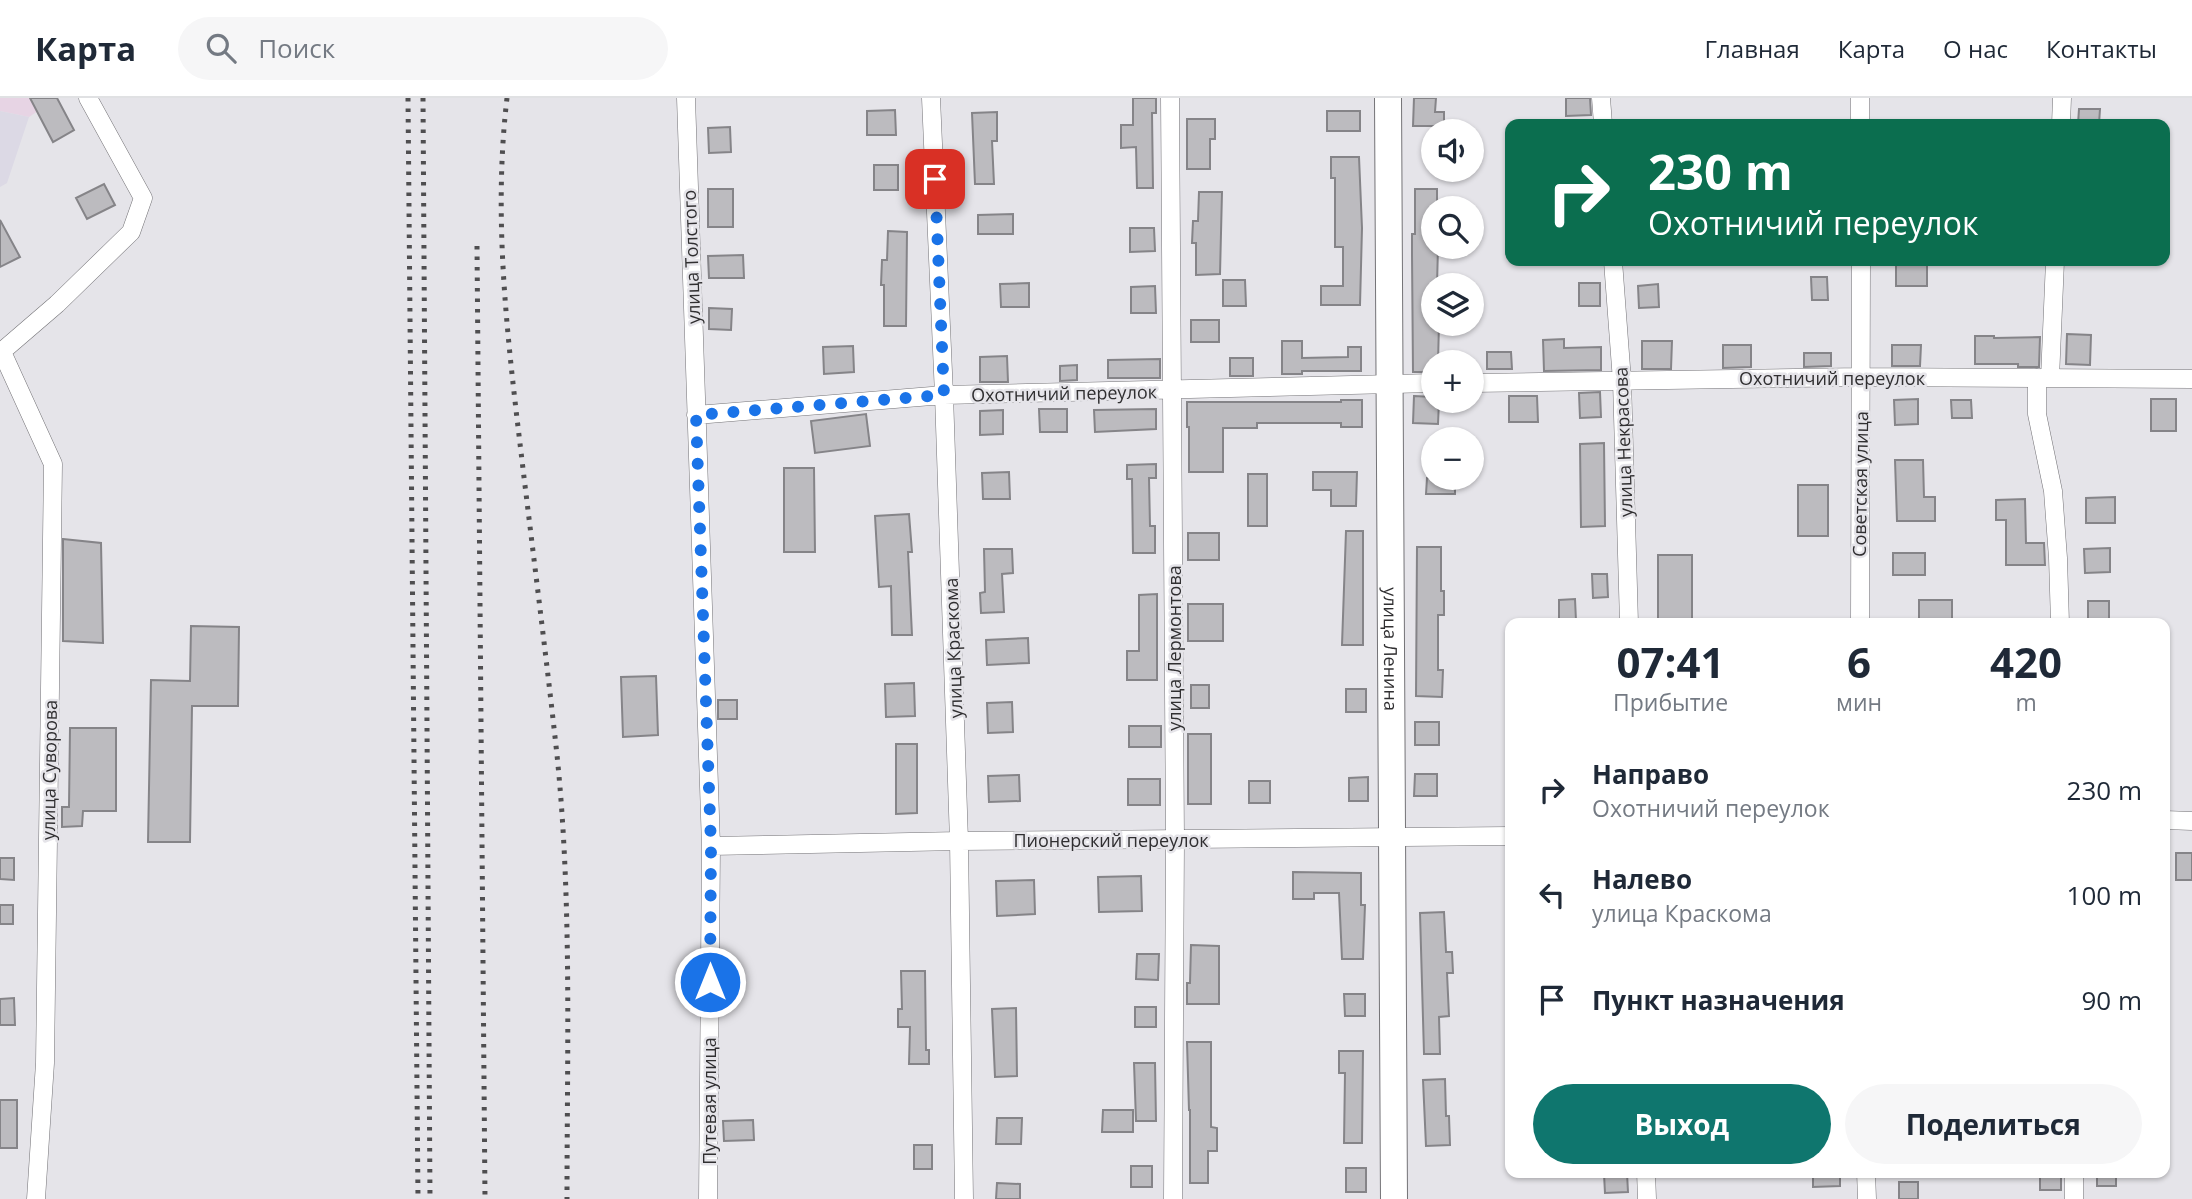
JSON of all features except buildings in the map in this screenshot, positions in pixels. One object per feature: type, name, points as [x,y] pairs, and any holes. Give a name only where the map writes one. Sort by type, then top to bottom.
[{"type":"main road","name":"улица Ленина","points":[[1388,98],[1394,1199]]},
{"type":"street","points":[[1,353],[57,304],[131,232],[143,198],[88,98]]},
{"type":"street","name":"улица Толстого","points":[[686,98],[696,415]]},
{"type":"street","name":"улица Краскома","points":[[932,98],[959,841],[964,1199]]},
{"type":"street","name":"улица Лермонтова","points":[[1170,98],[1175,840],[1173,1199]]},
{"type":"street","points":[[1601,98],[1603,119]]},
{"type":"street","points":[[1860,98],[1860,119]]},
{"type":"street","points":[[2061,119],[2062,98]]},
{"type":"street","name":"улица Некрасова","points":[[1613,266],[1622,381],[1629,618]]},
{"type":"street","name":"Советская улица","points":[[1860,618],[1861,266]]},
{"type":"street","points":[[2054,266],[2037,414],[2053,491],[2059,558],[2060,618]]},
{"type":"street","name":"улица Суворова","points":[[1,353],[53,464],[45,1063],[36,1199]]},
{"type":"street","name":"Охотничий переулок","points":[[1484,383],[1861,377],[2192,379]]},
{"type":"street","name":"Охотничий переулок","points":[[696,415],[944,395],[1421,383]]},
{"type":"street","name":"Путевая улица","points":[[696,415],[711,846],[708,1199]]},
{"type":"street","points":[[2170,820],[2192,821]]},
{"type":"street","name":"Пионерский переулок","points":[[711,846],[1505,836]]},
{"type":"street","points":[[1646,1178],[1647,1199]]},
{"type":"street","points":[[1866,1178],[1867,1199]]},
{"type":"street","points":[[2074,1178],[2074,1199]]},
{"type":"shaded area","points":[[0,98],[57,98],[29,117],[0,111]]},
{"type":"shaded area","points":[[0,111],[29,117],[7,183],[0,187]]},
{"type":"railway","points":[[408,98],[418,1199]]},
{"type":"railway","points":[[423,98],[430,1199]]},
{"type":"railway","points":[[507,98],[501,187],[507,320],[562,810],[568,977],[567,1199]]},
{"type":"railway","points":[[477,246],[485,1199]]},
{"type":"route","points":[[710,982],[711,846],[696,415],[944,395],[935,179]]}]
